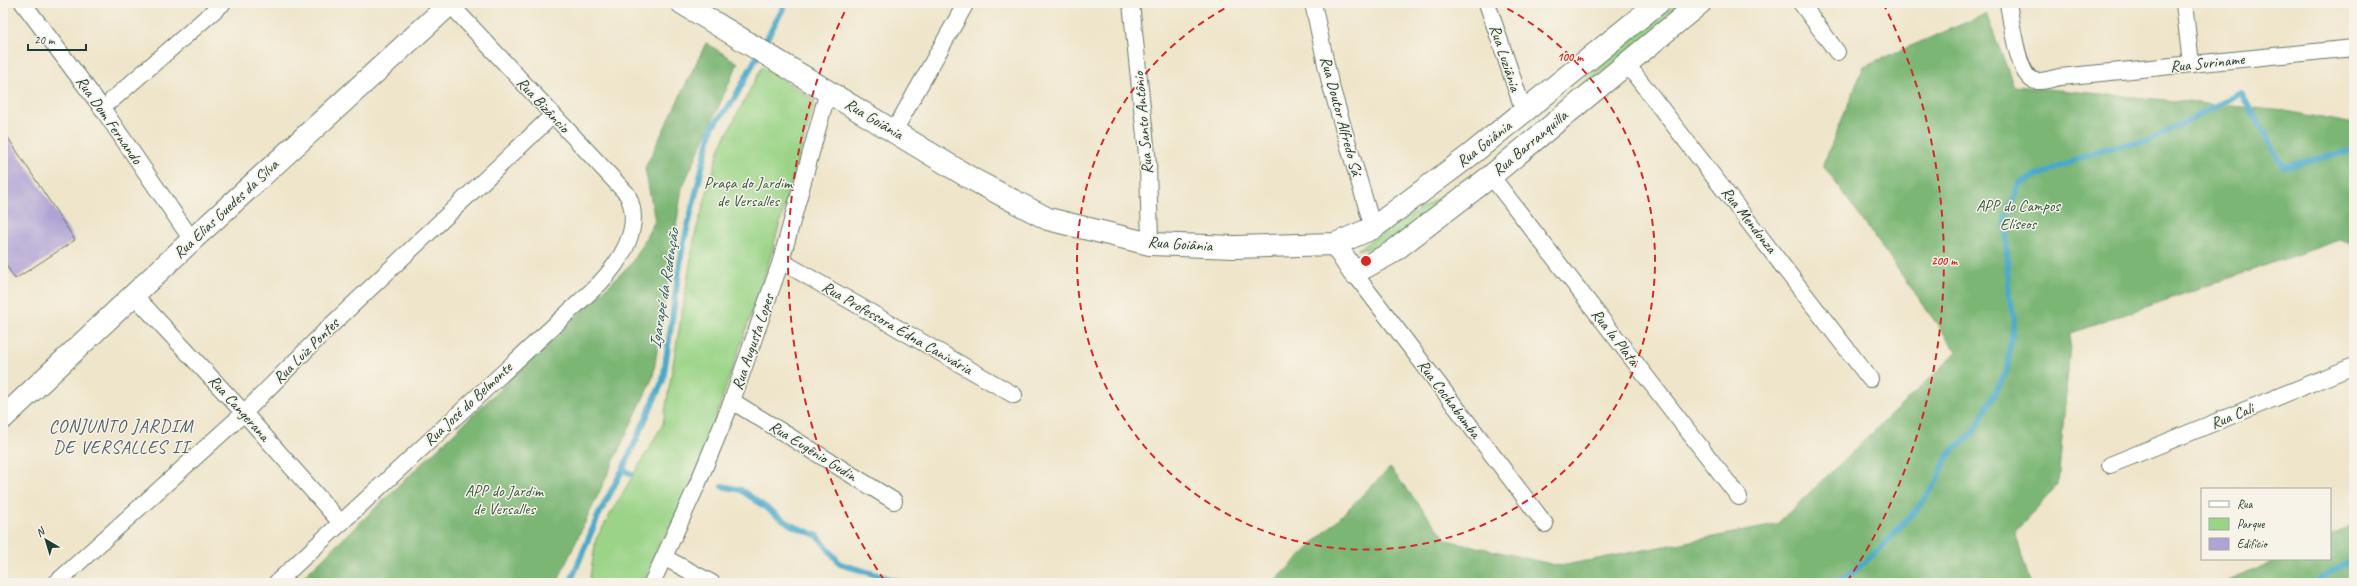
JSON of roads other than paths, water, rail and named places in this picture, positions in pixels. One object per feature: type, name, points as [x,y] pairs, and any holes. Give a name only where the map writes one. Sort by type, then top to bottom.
[{"type":"street","name":"Rua Dom Fernando","points":[[23,3],[102,108],[192,240]]},
{"type":"street","points":[[112,100],[223,3]]},
{"type":"street","name":"Rua Elias Guedes da Silva","points":[[3,418],[192,240],[450,3]]},
{"type":"street","name":"Rua Bizâncio","points":[[450,3],[552,116],[608,172],[627,194],[634,209]]},
{"type":"street","name":"Rua Goiânia","points":[[682,3],[972,179],[1048,219],[1150,244],[1228,247],[1335,244],[1373,228],[1414,199],[1658,3]]},
{"type":"street","points":[[894,131],[966,3]]},
{"type":"street","name":"Rua Santo Antônio","points":[[1131,3],[1148,164],[1150,244]]},
{"type":"street","name":"Rua Doutor Alfredo Sá","points":[[1313,3],[1330,83],[1373,228]]},
{"type":"street","name":"Rua Luziânia","points":[[1487,3],[1524,112]]},
{"type":"street","name":"Rua Barranquilla","points":[[1354,273],[1391,253],[1491,176],[1700,3]]},
{"type":"street","points":[[1801,3],[1837,52]]},
{"type":"street","name":"Rua Suriname","points":[[2008,3],[2015,44],[2028,77],[2036,81],[2060,77],[2354,48]]},
{"type":"street","points":[[2184,3],[2191,64]]},
{"type":"street","name":"Rua Mendonza","points":[[1626,63],[1870,379]]},
{"type":"street","name":"Rua Augusta Lopes","points":[[652,583],[732,401],[781,261],[828,91]]},
{"type":"street","name":"Rua Luiz Pontes","points":[[56,583],[244,413],[325,331],[552,116]]},
{"type":"street","name":"Rua la Plata","points":[[1491,176],[1740,497]]},
{"type":"street","name":"Rua José do Belmonte","points":[[276,583],[608,275],[625,250],[634,209]]},
{"type":"street","points":[[1335,244],[1354,273]]},
{"type":"street","name":"Rua Professora Édna Canivária","points":[[781,261],[1014,395]]},
{"type":"street","name":"Rua Cochabamba","points":[[1354,273],[1545,524]]},
{"type":"street","name":"Rua Cangerana","points":[[134,295],[244,413],[341,522]]},
{"type":"street","name":"Rua Cali","points":[[2110,465],[2354,366]]},
{"type":"street","name":"Rua Eugênio Gudin","points":[[732,401],[894,501]]},
{"type":"street","points":[[664,558],[712,583]]},
{"type":"waterway","name":"Igarapé da Redenção","points":[[570,583],[598,516],[623,469],[663,380],[682,250],[712,127],[733,101],[786,3]]},
{"type":"waterway","points":[[1835,583],[1851,574],[1882,547],[1921,504],[1938,479],[1948,455],[1973,433],[2007,371],[2014,320],[2008,286],[2006,218],[2020,183],[2103,149],[2149,141],[2241,93],[2283,167],[2354,150]]},
{"type":"waterway","points":[[623,469],[631,474]]},
{"type":"waterway","points":[[722,486],[741,490],[791,525],[818,536],[840,564],[904,583]]},
{"type":"waterway","points":[[2315,583],[2354,558]]},
{"type":"district","name":"CONJUNTO JARDIM DE VERSALLES II","points":[[121,436]]},
{"type":"park label","name":"Praça do Jardim de Versalles","points":[[748,192]]},
{"type":"park label","name":"APP do Campos Elíseos","points":[[2018,215]]},
{"type":"park label","name":"APP do Jardim de Versalles","points":[[504,500]]}]
